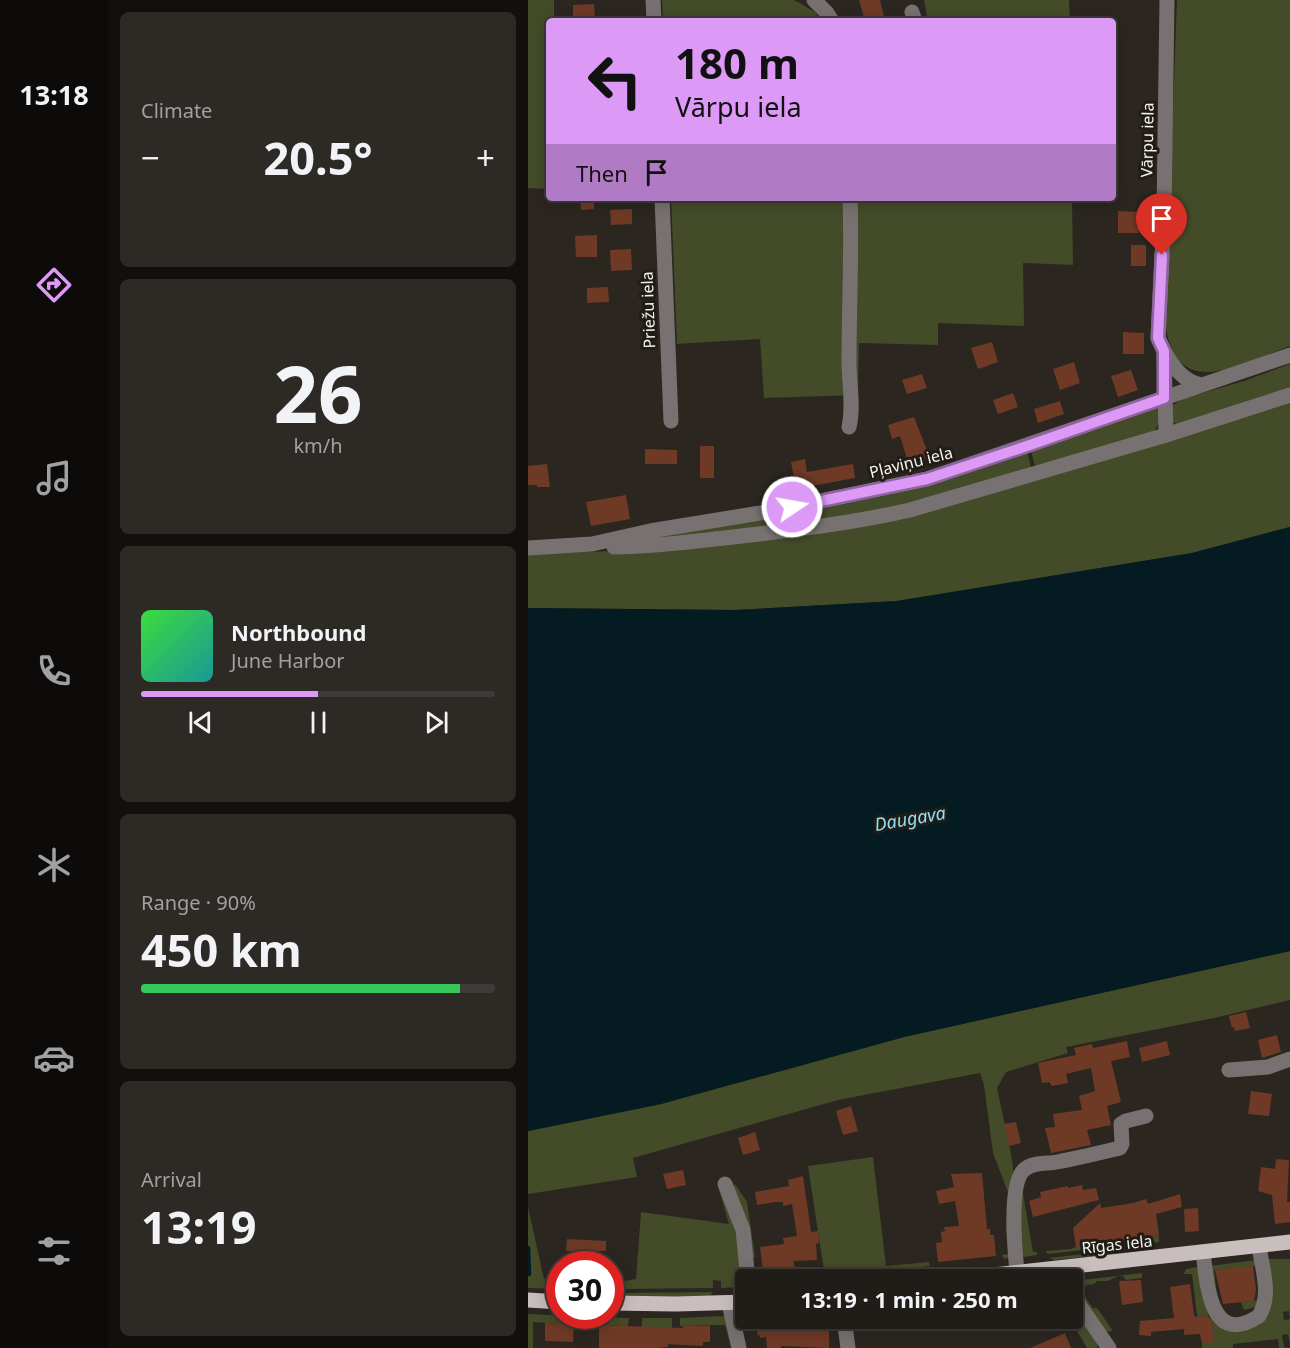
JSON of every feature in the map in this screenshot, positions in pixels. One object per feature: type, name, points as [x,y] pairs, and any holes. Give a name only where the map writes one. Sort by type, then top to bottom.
[{"type":"main road","name":"Rīgas iela","points":[[1083,1271],[1203,1252],[1290,1242]]},
{"type":"main road","points":[[528,1300],[546,1301]]},
{"type":"main road","points":[[624,1304],[735,1303]]},
{"type":"street","points":[[654,0],[654,18]]},
{"type":"street","points":[[814,0],[830,18]]},
{"type":"street","name":"Vārpu iela","points":[[1167,0],[1164,214],[1158,338],[1173,368],[1192,383],[1201,385]]},
{"type":"street","name":"Priežu iela","points":[[662,201],[671,421]]},
{"type":"street","points":[[849,427],[851,408],[849,371],[850,201]]},
{"type":"street","name":"Vārpu iela","points":[[1164,351],[1166,435]]},
{"type":"street","name":"Pļaviņu iela","points":[[528,549],[592,544],[650,531],[775,511],[927,479],[1290,355]]},
{"type":"street","points":[[592,544],[618,547],[666,544],[884,516],[961,496],[1166,435],[1290,395]]},
{"type":"street","points":[[1229,1070],[1268,1067],[1290,1059]]},
{"type":"street","points":[[1017,1269],[1014,1217],[1016,1189],[1019,1176],[1024,1169],[1120,1148],[1122,1144],[1121,1124],[1130,1119],[1146,1116]]},
{"type":"street","points":[[725,1184],[742,1230],[747,1269]]},
{"type":"street","points":[[1203,1252],[1209,1291],[1217,1316],[1225,1322],[1243,1323],[1259,1316],[1266,1300],[1259,1246]]},
{"type":"street","points":[[729,1303],[739,1348]]},
{"type":"street","points":[[1083,1310],[1109,1348]]},
{"type":"street","points":[[845,1329],[848,1348]]},
{"type":"green space","points":[[528,0],[554,0],[554,18],[546,18],[546,189],[528,188]]},
{"type":"green space","points":[[662,0],[794,0],[815,12],[819,18],[663,18]]},
{"type":"green space","points":[[924,0],[1069,0],[1070,18],[927,18]]},
{"type":"green space","points":[[1177,0],[1290,0],[1290,346],[1251,362],[1212,372],[1195,371],[1181,363],[1171,347],[1165,321]]},
{"type":"green space","points":[[671,201],[1072,201],[1073,265],[1023,263],[1024,326],[938,323],[938,345],[859,343],[858,395],[764,398],[760,339],[677,344]]},
{"type":"green space","points":[[1290,364],[1290,391],[1178,425],[1172,422],[1170,407],[1182,399],[1244,381]]},
{"type":"green space","points":[[1290,400],[1290,527],[1192,553],[897,601],[735,610],[528,608],[528,554],[640,550],[853,526]]},
{"type":"green space","points":[[1157,407],[1160,411],[1159,422],[1151,434],[1036,470],[1031,451]]},
{"type":"green space","points":[[1027,451],[1032,471],[873,514],[640,541],[644,537]]},
{"type":"green space","points":[[1290,951],[1290,1000],[1214,1018],[1066,1047],[1068,1053],[1006,1072],[997,1088],[1014,1178],[1008,1248],[1006,1227],[1009,1195],[993,1153],[984,1085],[980,1073],[838,1100],[633,1158],[637,1177],[528,1194],[528,1131],[661,1104],[904,1037]]},
{"type":"green space","points":[[1116,1152],[1116,1154],[1032,1172],[1025,1178],[1022,1188],[1033,1252],[1037,1252],[1037,1255],[1023,1257],[1018,1216],[1019,1194],[1024,1175],[1036,1168]]},
{"type":"green space","points":[[873,1157],[886,1266],[929,1262],[930,1266],[906,1269],[824,1269],[808,1166]]},
{"type":"green space","points":[[735,1184],[747,1202],[755,1257],[751,1258],[733,1187]]},
{"type":"green space","points":[[719,1190],[735,1218],[741,1269],[735,1269],[735,1287],[721,1288],[721,1281],[713,1280],[713,1288],[624,1289],[624,1281],[636,1279],[641,1212],[729,1224]]},
{"type":"green space","points":[[528,1207],[544,1279],[546,1279],[546,1289],[528,1288]]},
{"type":"green space","points":[[1159,1235],[1159,1242],[1132,1245],[1132,1239]]},
{"type":"green space","points":[[1120,1241],[1120,1246],[1047,1254],[1046,1251],[1071,1249],[1078,1246]]},
{"type":"green space","points":[[1119,1250],[1114,1254],[1054,1260],[1049,1258]]},
{"type":"green space","points":[[1266,1259],[1290,1259],[1290,1319],[1290,1343],[1288,1334],[1282,1335],[1284,1347],[1290,1348],[1279,1348],[1278,1339],[1233,1344],[1233,1348],[1202,1348],[1202,1344],[1214,1341],[1209,1315],[1202,1316],[1202,1322],[1198,1323],[1192,1274],[1184,1274],[1186,1269],[1197,1267],[1215,1321],[1219,1326],[1230,1330],[1254,1326]],"holes":[[[1289,1311],[1290,1319],[1284,1320],[1283,1312]]]},
{"type":"green space","points":[[1257,1260],[1263,1292],[1259,1306],[1244,1310],[1241,1302],[1260,1300],[1256,1266],[1214,1270],[1218,1304],[1221,1307],[1217,1306],[1208,1275],[1209,1266]]},
{"type":"green space","points":[[1142,1273],[1142,1278],[1126,1280],[1123,1276],[1118,1276],[1108,1281],[1097,1281],[1086,1285],[1084,1292],[1086,1298],[1093,1308],[1097,1308],[1113,1331],[1106,1332],[1083,1297],[1083,1280]]},
{"type":"green space","points":[[713,1292],[710,1296],[661,1298],[634,1297],[624,1295],[624,1293]]},
{"type":"green space","points":[[528,1314],[546,1315],[546,1323],[533,1322],[533,1348],[528,1348]]},
{"type":"green space","points":[[724,1316],[731,1348],[725,1325],[680,1326],[680,1318]]},
{"type":"green space","points":[[624,1318],[629,1318],[628,1326],[624,1326]]},
{"type":"green space","points":[[642,1318],[672,1318],[672,1328],[642,1328]]},
{"type":"green space","points":[[1083,1321],[1097,1343],[1097,1348],[1087,1348],[1076,1329],[1083,1329]]},
{"type":"water","name":"Daugava","points":[[1290,527],[1290,951],[904,1037],[661,1104],[528,1131],[528,608],[735,610],[897,601],[1192,553]]},
{"type":"building","points":[[859,0],[880,0],[884,18],[864,18]]},
{"type":"building","points":[[594,4],[595,18],[573,18],[573,5]]},
{"type":"building","points":[[580,201],[594,201],[594,209],[581,210]]},
{"type":"building","points":[[632,209],[632,224],[611,225],[610,210]]},
{"type":"building","points":[[1118,211],[1140,212],[1139,233],[1118,233]]},
{"type":"building","points":[[597,235],[597,257],[576,257],[575,236]]},
{"type":"building","points":[[1131,245],[1146,245],[1146,266],[1131,266]]},
{"type":"building","points":[[631,249],[632,270],[611,271],[610,250]]},
{"type":"building","points":[[608,287],[609,302],[587,303],[587,288]]},
{"type":"building","points":[[1123,332],[1144,333],[1144,354],[1123,354]]},
{"type":"building","points":[[992,342],[998,362],[978,369],[971,348]]},
{"type":"building","points":[[1074,362],[1080,383],[1060,390],[1053,369]]},
{"type":"building","points":[[1131,370],[1138,390],[1118,397],[1111,376]]},
{"type":"building","points":[[922,374],[927,388],[907,394],[902,380]]},
{"type":"building","points":[[1013,393],[1018,407],[998,414],[993,400]]},
{"type":"building","points":[[1060,401],[1064,414],[1038,423],[1034,409]]},
{"type":"building","points":[[914,417],[930,458],[909,465],[900,436],[892,439],[888,425]]},
{"type":"building","points":[[700,446],[714,446],[714,478],[700,478]]},
{"type":"building","points":[[645,449],[677,450],[677,464],[645,464]]},
{"type":"building","points":[[805,459],[807,472],[853,464],[855,478],[796,489],[791,462]]},
{"type":"building","points":[[547,464],[550,487],[528,485],[528,466]]},
{"type":"building","points":[[626,495],[630,519],[591,526],[586,502]]},
{"type":"building","points":[[1246,1012],[1250,1028],[1235,1031],[1229,1016]]},
{"type":"building","points":[[1277,1035],[1281,1052],[1262,1058],[1258,1040]]},
{"type":"building","points":[[1127,1041],[1130,1057],[1111,1061],[1121,1102],[1107,1106],[1111,1125],[1087,1130],[1091,1145],[1051,1153],[1045,1128],[1055,1127],[1053,1114],[1082,1110],[1079,1096],[1095,1091],[1091,1068],[1066,1074],[1068,1083],[1052,1086],[1049,1082],[1042,1083],[1038,1063],[1076,1055],[1074,1048],[1092,1044],[1093,1048]]},
{"type":"building","points":[[1167,1041],[1170,1055],[1142,1062],[1139,1048]]},
{"type":"building","points":[[1251,1091],[1272,1094],[1269,1116],[1248,1114]]},
{"type":"building","points":[[851,1106],[858,1131],[843,1135],[836,1111]]},
{"type":"building","points":[[1016,1122],[1021,1143],[1009,1146],[1004,1124]]},
{"type":"building","points":[[755,1132],[760,1150],[743,1155],[738,1138]]},
{"type":"building","points":[[1276,1159],[1289,1160],[1287,1202],[1290,1202],[1290,1222],[1275,1224],[1272,1195],[1258,1191],[1261,1167],[1275,1169]]},
{"type":"building","points":[[683,1170],[686,1185],[667,1189],[663,1174]]},
{"type":"building","points":[[982,1173],[987,1229],[990,1229],[990,1235],[994,1235],[996,1256],[938,1262],[936,1243],[942,1242],[941,1232],[945,1231],[944,1227],[959,1226],[955,1201],[939,1204],[936,1191],[954,1187],[951,1174]]},
{"type":"building","points":[[803,1176],[811,1232],[818,1231],[817,1260],[794,1261],[795,1269],[763,1269],[760,1247],[784,1244],[783,1238],[797,1236],[792,1204],[783,1206],[783,1202],[775,1202],[757,1205],[755,1192],[789,1186],[788,1180]]},
{"type":"building","points":[[1082,1185],[1083,1190],[1096,1188],[1099,1200],[1033,1217],[1029,1201],[1041,1197],[1040,1192]]},
{"type":"building","points":[[1180,1194],[1182,1207],[1156,1214],[1159,1235],[1076,1247],[1073,1228],[1100,1203],[1101,1208],[1146,1199],[1148,1204]]},
{"type":"building","points":[[1198,1208],[1199,1231],[1185,1232],[1184,1209]]},
{"type":"building","points":[[567,1239],[606,1241],[606,1251],[566,1251]]},
{"type":"building","points":[[1253,1266],[1256,1290],[1254,1301],[1223,1304],[1215,1270]]},
{"type":"building","points":[[1141,1280],[1143,1302],[1122,1305],[1119,1281]]},
{"type":"building","points":[[1190,1284],[1194,1315],[1196,1317],[1207,1315],[1211,1320],[1214,1342],[1202,1344],[1200,1334],[1184,1335],[1184,1329],[1151,1332],[1151,1336],[1139,1335],[1140,1321],[1174,1318],[1170,1287]]},
{"type":"building","points":[[545,1323],[546,1329],[574,1329],[573,1342],[545,1341]]},
{"type":"building","points":[[624,1326],[683,1328],[683,1326],[710,1326],[710,1342],[703,1342],[703,1346],[668,1344],[668,1347],[655,1348],[599,1348],[599,1329],[624,1329]]},
{"type":"building","points":[[757,1329],[829,1329],[829,1348],[781,1346],[781,1348],[767,1348],[766,1337],[758,1336]]},
{"type":"building","points":[[1065,1333],[1071,1348],[1030,1348]]},
{"type":"waterway","points":[[528,1248],[529,1274]]},
{"type":"route","points":[[792,507],[927,479],[1164,398],[1164,351],[1158,338],[1162,255]]}]
